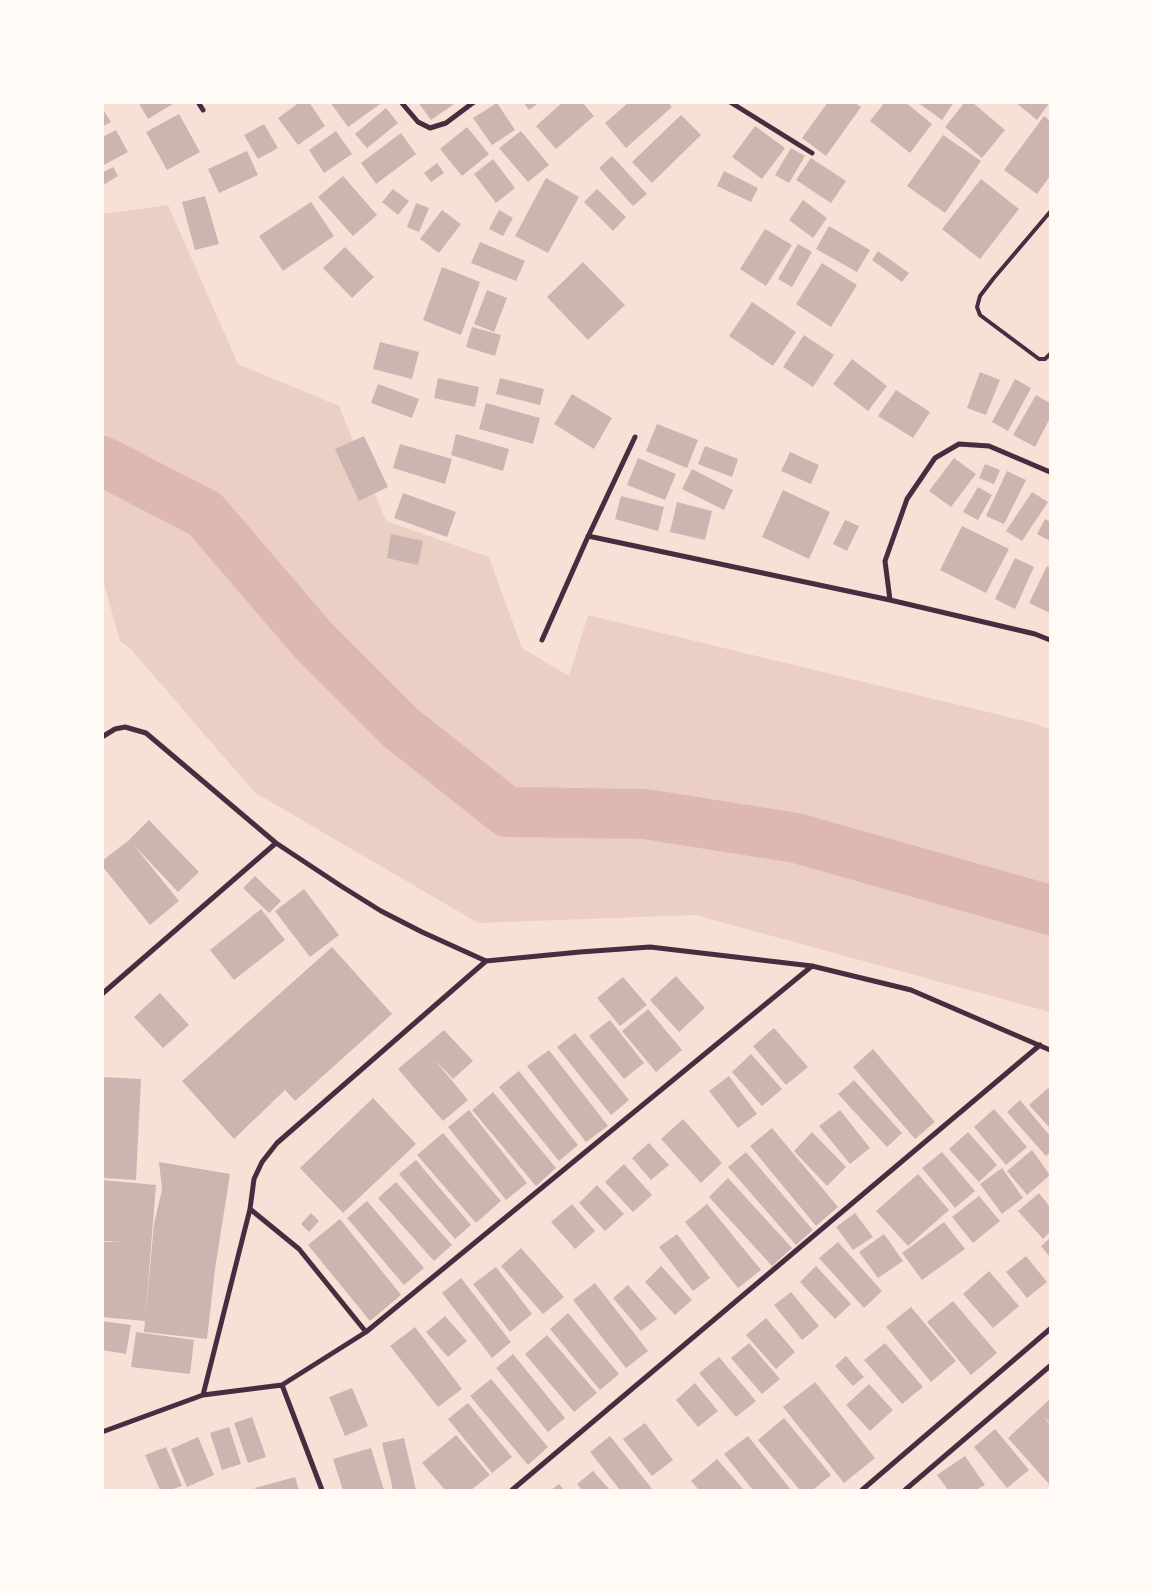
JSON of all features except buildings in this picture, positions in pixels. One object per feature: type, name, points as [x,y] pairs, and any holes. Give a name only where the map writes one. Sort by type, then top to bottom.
[{"type":"street","points":[[198,102],[203,110]]},
{"type":"street","points":[[401,102],[418,122],[430,128],[446,123],[474,102]]},
{"type":"street","points":[[730,102],[812,153]]},
{"type":"street","points":[[542,640],[635,437]]},
{"type":"street","points":[[890,600],[885,561],[907,499],[935,458],[959,444],[989,446],[1050,472]]},
{"type":"street","points":[[588,536],[890,600],[1035,634],[1050,640]]},
{"type":"street","points":[[102,737],[115,729],[125,727],[146,733],[276,843],[382,911],[422,932],[486,961],[580,952],[650,948],[812,966],[911,990],[1050,1050]]},
{"type":"street","points":[[102,994],[276,843]]},
{"type":"street","points":[[203,1395],[250,1209],[254,1179],[262,1162],[277,1143],[486,961]]},
{"type":"street","points":[[102,1432],[203,1395],[282,1386],[366,1332],[812,966]]},
{"type":"street","points":[[512,1490],[1040,1045]]},
{"type":"street","points":[[250,1209],[299,1249],[366,1332]]},
{"type":"street","points":[[862,1490],[1050,1328]]},
{"type":"street","points":[[905,1490],[1050,1366]]},
{"type":"street","points":[[282,1386],[322,1490]]},
{"type":"lane","points":[[1050,212],[993,279],[980,296],[977,307],[980,315],[1039,359],[1045,359],[1050,354]]},
{"type":"shaded area","points":[[168,205],[238,364],[339,406],[386,521],[489,557],[522,648],[569,676],[588,615],[1037,724],[1050,730],[1050,1012],[695,915],[478,923],[254,792],[130,648],[120,641],[103,580],[103,214]]},
{"type":"waterway","points":[[102,461],[205,514],[313,640],[400,727],[507,812],[645,814],[796,838],[1050,910]]}]
